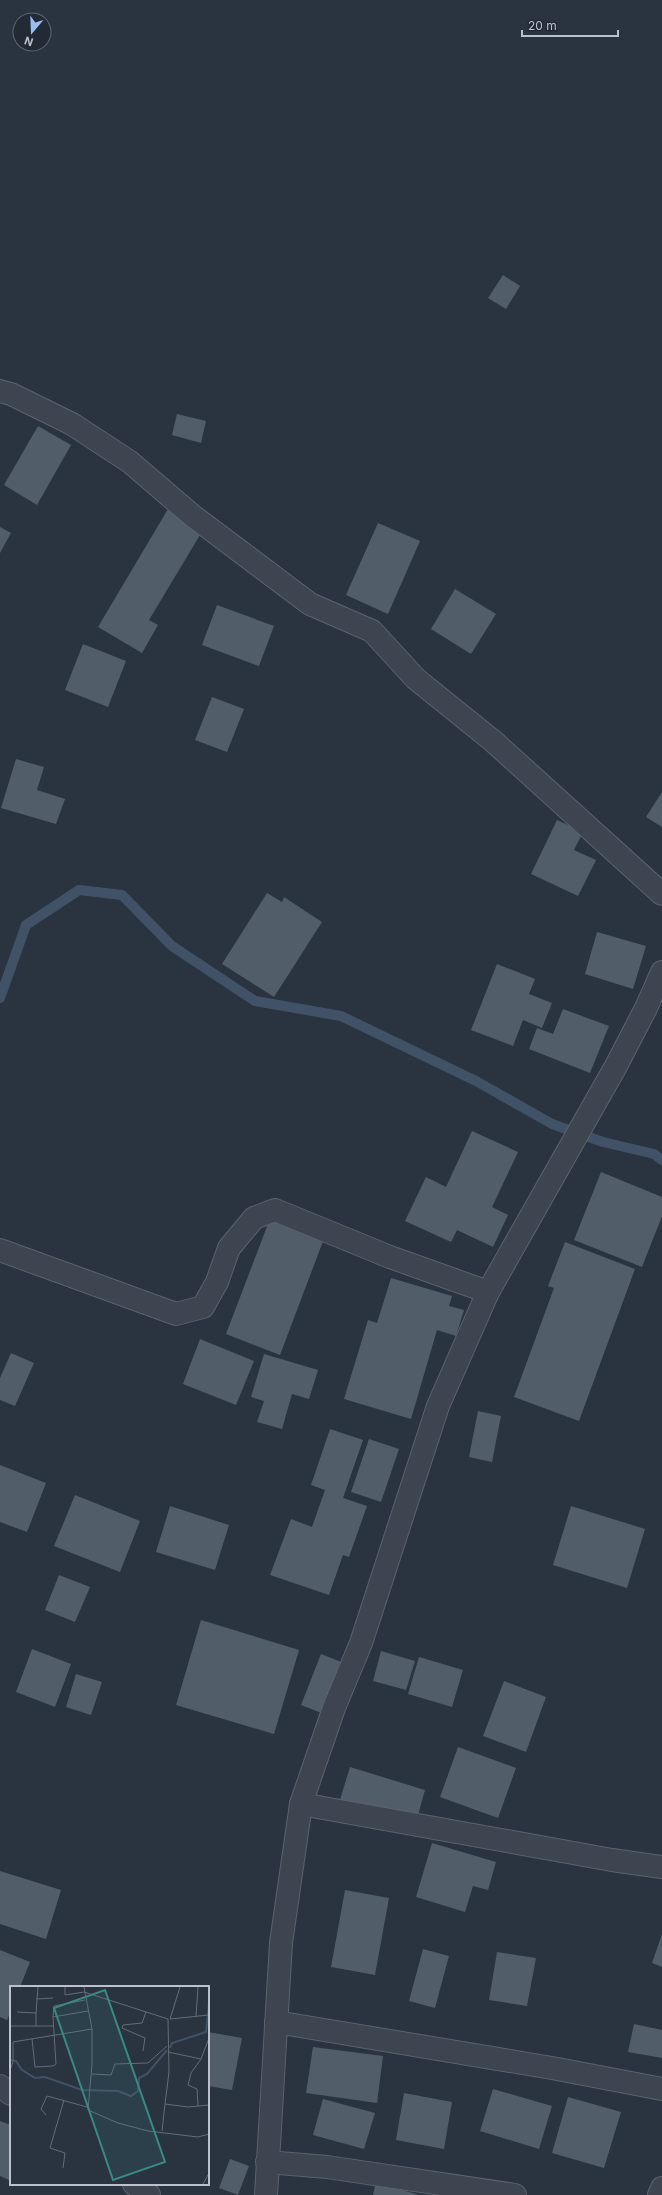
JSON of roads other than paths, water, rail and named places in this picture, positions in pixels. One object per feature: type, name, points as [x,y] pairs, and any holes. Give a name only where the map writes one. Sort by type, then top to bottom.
[{"type":"street","points":[[0,390],[72,424],[130,462],[193,516],[310,604],[372,631],[416,679],[493,741],[662,894]]},
{"type":"street","points":[[266,2195],[281,1943],[301,1804],[334,1708],[364,1636],[438,1406],[488,1292],[524,1226],[571,1148],[616,1066],[646,1008],[662,972]]},
{"type":"street","points":[[0,1250],[176,1314],[203,1306],[217,1282],[229,1248],[254,1218],[275,1210],[390,1257],[488,1292]]},
{"type":"street","points":[[301,1804],[612,1860],[662,1867]]},
{"type":"street","points":[[276,2022],[552,2068],[662,2090]]},
{"type":"street","points":[[0,2086],[10,2093]]},
{"type":"street","points":[[267,2162],[327,2167],[516,2195]]},
{"type":"street","points":[[135,2185],[149,2195]]},
{"type":"street","points":[[659,2195],[662,2188]]},
{"type":"waterway","points":[[0,998],[26,925],[79,890],[122,895],[172,946],[255,1001],[341,1016],[476,1081],[552,1124],[603,1142],[654,1154],[662,1160]]}]
